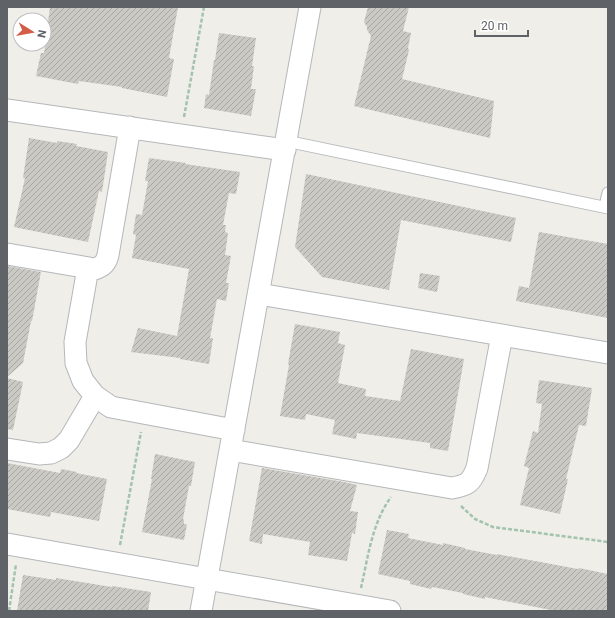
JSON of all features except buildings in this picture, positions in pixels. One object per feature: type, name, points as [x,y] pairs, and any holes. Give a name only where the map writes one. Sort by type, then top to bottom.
[{"type":"street","points":[[201,611],[310,7]]},
{"type":"street","points":[[7,110],[181,135],[286,145]]},
{"type":"street","points":[[7,254],[95,269],[106,262],[130,127]]},
{"type":"street","points":[[88,268],[75,342],[76,363],[83,381],[95,396],[111,407],[234,430]]},
{"type":"street","points":[[259,294],[608,353]]},
{"type":"street","points":[[230,450],[452,488],[463,486],[472,479],[477,468],[502,335]]},
{"type":"street","points":[[7,449],[39,454],[50,453],[61,448],[69,440],[95,396]]},
{"type":"street","points":[[13,545],[390,611]]},
{"type":"lane","points":[[286,145],[607,207],[608,193]]},
{"type":"path","points":[[181,135],[204,7]]},
{"type":"path","points":[[117,563],[144,413]]},
{"type":"path","points":[[358,605],[371,543],[378,521],[389,499],[403,480]]},
{"type":"path","points":[[452,488],[460,506],[475,519],[493,527],[608,542]]},
{"type":"path","points":[[9,611],[13,545]]}]
